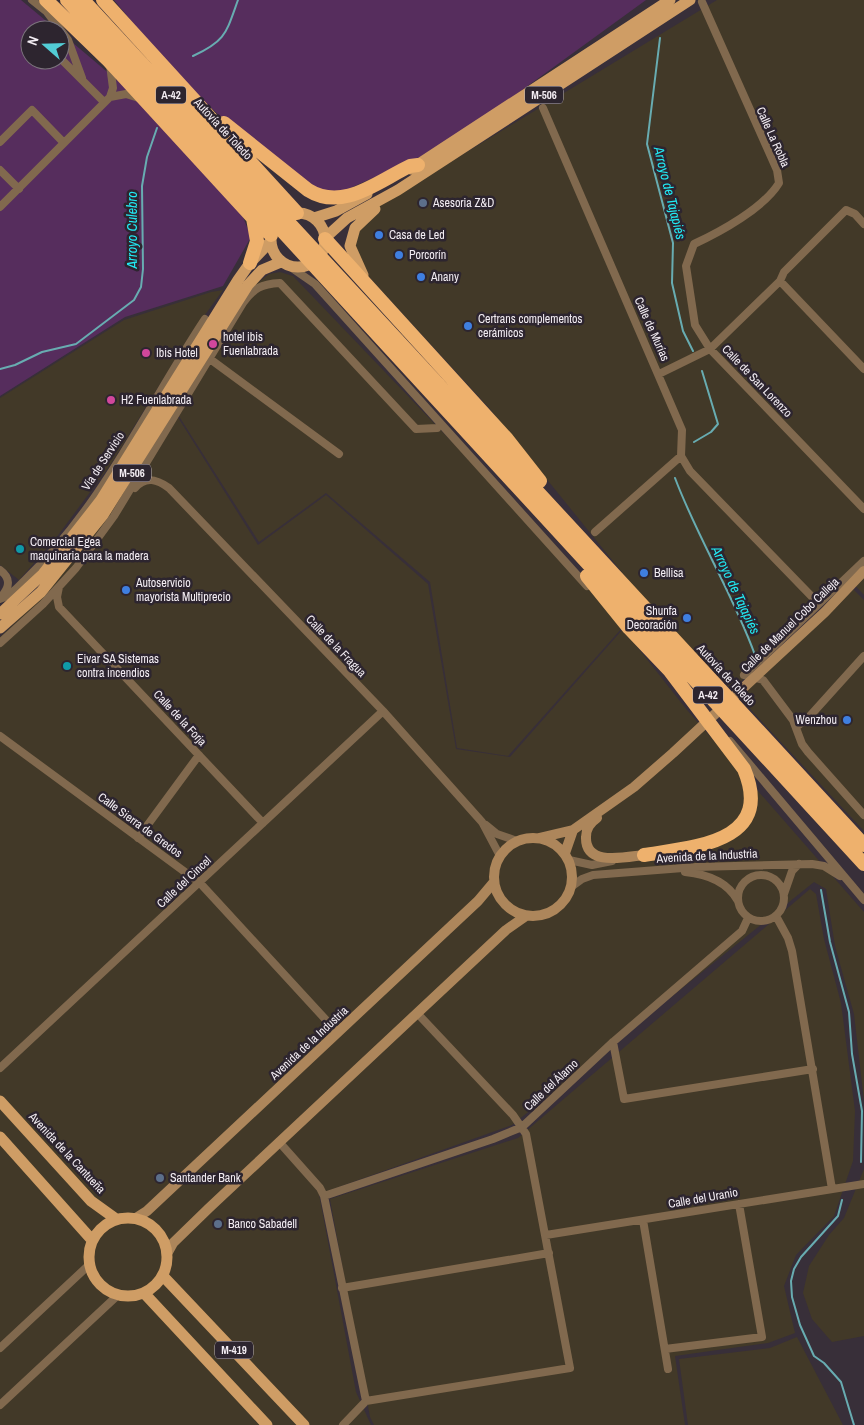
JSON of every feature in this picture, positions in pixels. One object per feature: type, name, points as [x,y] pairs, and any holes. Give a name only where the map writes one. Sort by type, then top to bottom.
[{"type":"highway","points":[[46,0],[110,62],[271,239]]},
{"type":"highway","name":"A-42","points":[[67,0],[104,40],[258,192],[340,282],[552,526],[864,864]]},
{"type":"highway","points":[[93,0],[120,17]]},
{"type":"highway","name":"Autovía de Toledo","points":[[93,0],[258,192]]},
{"type":"highway","points":[[109,0],[120,17],[297,213]]},
{"type":"highway","points":[[190,96],[308,190],[322,197],[344,198],[410,166],[418,165]]},
{"type":"highway","points":[[250,263],[256,241],[253,218]]},
{"type":"highway","points":[[325,239],[383,306],[507,440],[549,494],[568,524]]},
{"type":"highway","name":"A-42","points":[[340,282],[418,362],[568,524]]},
{"type":"highway","name":"Autovía de Toledo","points":[[568,524],[864,845]]},
{"type":"highway","points":[[552,526],[570,554],[629,628],[670,671],[744,769],[748,779],[750,802],[742,823],[722,839],[709,844],[644,855]]},
{"type":"main road","name":"M-506","points":[[314,218],[336,211],[418,165],[670,0]]},
{"type":"main road","name":"M-506","points":[[0,628],[41,592],[103,515],[262,270],[285,264],[298,267],[314,262],[324,248],[325,239],[348,218],[398,190],[690,0]]},
{"type":"main road","points":[[383,306],[358,268],[350,246],[352,236],[362,220],[398,190]]},
{"type":"main road","name":"M-506","points":[[1,613],[43,574],[102,500],[238,280],[271,239],[280,220],[297,213]]},
{"type":"main road","points":[[297,213],[314,218],[321,227],[325,239]]},
{"type":"main road","points":[[271,239],[274,253],[285,264]]},
{"type":"main road","name":"Avenida de la Cantueña","points":[[0,1101],[91,1200],[116,1219]]},
{"type":"main road","points":[[0,1137],[92,1240]]},
{"type":"main road","points":[[136,1218],[147,1222],[157,1230],[164,1240],[168,1252],[167,1264],[163,1276],[155,1286],[144,1293],[131,1296],[118,1295],[105,1289],[95,1278],[90,1264],[89,1252],[92,1240],[102,1227],[116,1219],[136,1218]]},
{"type":"main road","name":"M-419","points":[[163,1276],[304,1425]]},
{"type":"main road","name":"M-419","points":[[144,1293],[260,1423]]},
{"type":"street","points":[[32,0],[47,12],[71,46],[82,78]]},
{"type":"street","name":"Calle La Robla","points":[[694,244],[715,234],[736,220],[764,199],[779,183],[777,170],[702,2]]},
{"type":"street","points":[[0,207],[107,99],[112,88],[110,62]]},
{"type":"street","points":[[70,67],[107,99]]},
{"type":"street","points":[[107,99],[126,94],[144,100]]},
{"type":"street","name":"Calle de Murías","points":[[543,108],[682,430],[681,456]]},
{"type":"street","points":[[0,142],[32,110],[64,142]]},
{"type":"street","points":[[0,170],[19,189]]},
{"type":"street","points":[[659,374],[710,349],[780,281],[784,272],[846,210],[864,224]]},
{"type":"street","name":"Calle de San Lorenzo","points":[[694,244],[686,266],[695,325],[710,349],[864,509]]},
{"type":"street","points":[[285,264],[315,284],[566,563],[629,628]]},
{"type":"street","points":[[780,281],[864,369]]},
{"type":"street","points":[[0,643],[43,604],[76,568],[114,516],[210,359],[241,300],[252,290],[263,284],[280,283],[416,429],[437,428]]},
{"type":"street","name":"Vía de Servicio","points":[[0,598],[11,593],[34,571],[85,508],[112,470],[205,319]]},
{"type":"street","points":[[210,359],[339,454]]},
{"type":"street","points":[[595,532],[681,456],[690,471],[818,602]]},
{"type":"street","name":"Calle de la Fragua","points":[[114,516],[139,484],[149,479],[158,481],[169,488],[383,711],[482,822],[498,834],[517,841]]},
{"type":"street","name":"Calle de Manuel Cobo Calleja","points":[[796,727],[793,720],[763,680],[744,675],[818,602],[864,568]]},
{"type":"street","name":"Calle de Manuel Cobo Calleja","points":[[539,838],[573,830],[634,787],[825,612],[864,568]]},
{"type":"street","points":[[0,570],[6,574],[8,581],[8,586],[0,598]]},
{"type":"street","points":[[43,604],[59,607],[57,597],[59,586]]},
{"type":"street","name":"Calle de la Forja","points":[[59,607],[264,823]]},
{"type":"street","points":[[864,656],[809,716],[796,727],[808,752],[864,815]]},
{"type":"street","points":[[670,671],[756,770],[864,900]]},
{"type":"street","name":"Calle del Cincel","points":[[0,1068],[383,711]]},
{"type":"street","name":"Calle Sierra de Gredos","points":[[0,736],[200,882],[338,1033]]},
{"type":"street","points":[[138,838],[199,755]]},
{"type":"street","points":[[634,787],[614,807],[590,823],[586,840],[587,848],[597,857],[644,855]]},
{"type":"street","name":"Calle de la Fragua","points":[[482,822],[500,856]]},
{"type":"street","points":[[573,830],[567,857],[572,870],[571,887],[562,904],[549,913],[539,916],[526,916],[514,912],[504,904],[497,894],[494,882],[494,869],[500,856],[517,841],[539,838],[549,841],[567,857],[592,865],[644,855]]},
{"type":"street","points":[[666,871],[698,873],[716,879],[733,892],[741,911],[748,918],[767,921],[776,916],[781,910],[792,871],[799,864]]},
{"type":"street","name":"Avenida de la Industria","points":[[571,887],[582,879],[593,875],[799,864],[824,866],[845,879]]},
{"type":"street","points":[[738,901],[739,891],[744,882],[752,876],[762,875],[772,878],[780,884],[784,894]]},
{"type":"street","name":"Avenida de la Industria","points":[[136,1218],[144,1214],[338,1033],[478,901],[494,882]]},
{"type":"street","points":[[168,1252],[188,1228],[417,1013],[506,930],[526,916]]},
{"type":"street","points":[[776,916],[788,938],[792,951],[832,1189]]},
{"type":"street","name":"Calle del Álamo","points":[[324,1196],[493,1139],[522,1127],[613,1042],[742,931],[748,918]]},
{"type":"street","points":[[343,1425],[366,1401],[570,1368],[530,1147],[522,1127],[513,1115],[417,1013]]},
{"type":"street","points":[[613,1042],[624,1099],[813,1069]]},
{"type":"street","points":[[280,1143],[320,1188],[324,1196],[366,1401]]},
{"type":"street","name":"Calle del Uranio","points":[[546,1235],[864,1184]]},
{"type":"street","points":[[665,1349],[762,1337],[739,1204]]},
{"type":"street","points":[[643,1220],[668,1369]]},
{"type":"street","points":[[342,1288],[549,1253]]},
{"type":"street","points":[[0,1348],[90,1264]]},
{"type":"street","points":[[0,1405],[118,1295]]},
{"type":"shaded area","points":[[0,0],[21,0],[45,20],[20,20],[20,70],[70,70],[70,40],[131,92],[243,217],[251,237],[223,286],[125,317],[0,396]]},
{"type":"shaded area","points":[[114,0],[646,0],[492,112],[420,157],[339,193],[317,190],[222,118],[177,76]]},
{"type":"shaded area","points":[[717,0],[864,0],[864,595],[849,579],[732,690],[642,597],[490,409],[350,256],[358,218]]},
{"type":"shaded area","points":[[280,272],[293,276],[609,606],[622,628],[508,756],[457,748],[430,582],[326,493],[259,542],[175,410],[248,290],[269,274]]},
{"type":"shaded area","points":[[223,290],[189,337],[111,464],[56,538],[19,580],[0,565],[0,398],[124,320],[211,292]]},
{"type":"shaded area","points":[[174,411],[258,545],[326,495],[428,584],[456,749],[510,757],[623,629],[687,710],[864,912],[864,1101],[854,1014],[835,946],[826,889],[814,882],[512,1125],[319,1194],[356,1392],[371,1425],[0,1425],[0,637],[45,594]]},
{"type":"shaded area","points":[[853,589],[864,600],[864,831],[739,697]]},
{"type":"shaded area","points":[[810,889],[816,894],[824,939],[841,1003],[855,1111],[853,1161],[834,1216],[796,1255],[784,1286],[795,1333],[768,1343],[675,1356],[685,1425],[374,1425],[370,1417],[330,1199],[518,1138]]},
{"type":"shaded area","points":[[864,1169],[864,1336],[832,1342],[812,1319],[803,1293],[809,1266],[829,1235],[844,1218]]},
{"type":"shaded area","points":[[797,1337],[843,1425],[688,1425],[679,1359],[770,1348]]},
{"type":"waterway","name":"Arroyo Culebro","points":[[193,56],[204,51],[219,40],[231,21],[238,0]]},
{"type":"waterway","name":"Arroyo de Tajapiés","points":[[660,38],[647,144],[673,243],[672,283],[683,331],[693,351]]},
{"type":"waterway","name":"Arroyo Culebro","points":[[0,369],[15,365],[42,352],[76,344],[134,300],[141,287],[143,269],[142,186],[147,157],[157,128]]},
{"type":"waterway","name":"Arroyo de Tajapiés","points":[[694,442],[711,432],[718,424],[702,371]]},
{"type":"waterway","name":"Arroyo de Tajapiés","points":[[675,478],[755,655]]},
{"type":"waterway","name":"Arroyo de Tajapiés","points":[[821,890],[830,942],[849,1012],[852,1054],[862,1111],[861,1162]]},
{"type":"waterway","name":"Arroyo de Tajapiés","points":[[842,1200],[838,1216],[801,1257],[794,1269],[791,1281],[792,1297],[800,1325],[814,1356],[824,1363],[841,1382],[854,1425]]},
{"type":"place","name":"Asesoria Z&D","points":[[423,203]]},
{"type":"place","name":"Casa de Led","points":[[379,235]]},
{"type":"place","name":"Porcorín","points":[[399,255]]},
{"type":"place","name":"Anany","points":[[421,277]]},
{"type":"place","name":"Certrans complementos cerámicos","points":[[468,326]]},
{"type":"place","name":"hotel ibis Fuenlabrada","points":[[213,344]]},
{"type":"place","name":"Ibis Hotel","points":[[146,353]]},
{"type":"place","name":"H2 Fuenlabrada","points":[[111,400]]},
{"type":"place","name":"Comercial Egea maquinaria para la madera","points":[[20,549]]},
{"type":"place","name":"Bellisa","points":[[644,573]]},
{"type":"place","name":"Autoservicio mayorista Multiprecio","points":[[126,590]]},
{"type":"place","name":"Shunfa Decoración","points":[[687,618]]},
{"type":"place","name":"Eivar SA Sistemas contra incendios","points":[[67,666]]},
{"type":"place","name":"Wenzhou","points":[[847,720]]},
{"type":"place","name":"Santander Bank","points":[[160,1178]]},
{"type":"place","name":"Banco Sabadell","points":[[218,1224]]}]
